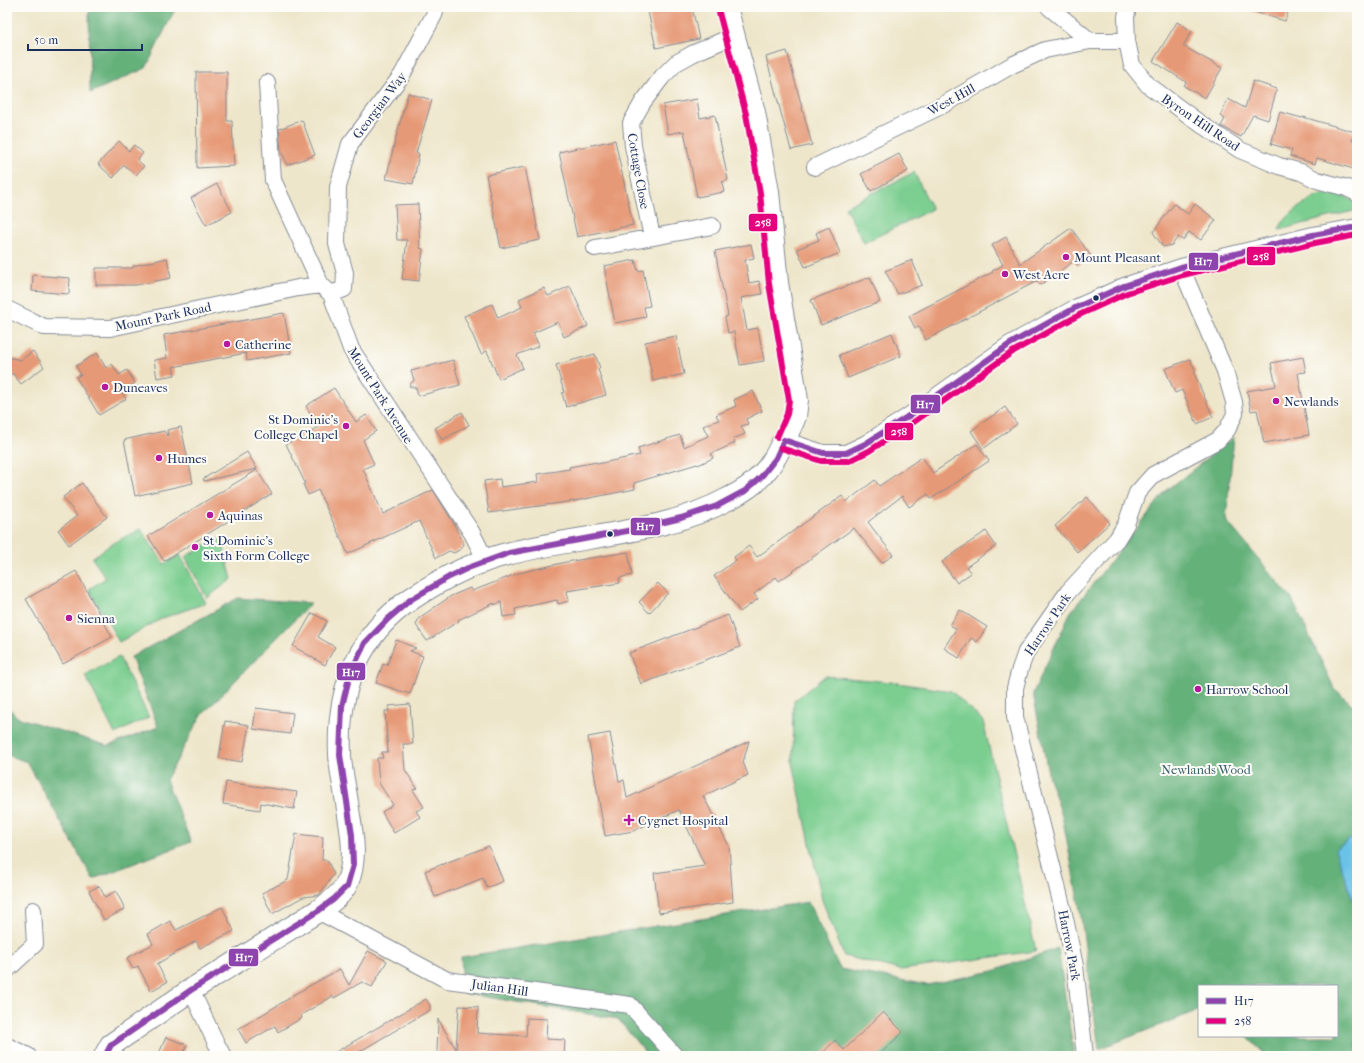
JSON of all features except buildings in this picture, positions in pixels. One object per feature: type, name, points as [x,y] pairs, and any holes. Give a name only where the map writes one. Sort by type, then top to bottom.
[{"type":"main road","points":[[105,1056],[111,1045],[191,990],[318,911],[334,899],[347,886],[353,865],[352,835],[340,755],[342,706],[350,674],[365,643],[388,619],[410,600],[449,577],[486,561],[516,552],[558,543],[627,531],[707,510],[744,491],[761,477],[776,458],[795,416],[797,400],[777,283],[768,192],[755,120],[726,7]]},
{"type":"street","name":"Georgian Way","points":[[326,289],[344,289],[345,273],[337,244],[338,187],[350,144],[402,75],[434,15],[436,7]]},
{"type":"street","points":[[1049,7],[1090,41]]},
{"type":"street","name":"Byron Hill Road","points":[[1128,7],[1126,18],[1127,41],[1132,65],[1148,85],[1202,125],[1240,150],[1279,166],[1300,172],[1317,180],[1347,188],[1357,194]]},
{"type":"street","name":"Cottage Close","points":[[652,237],[633,146],[631,123],[643,102],[662,76],[676,62],[733,36]]},
{"type":"street","name":"West Hill","points":[[815,167],[944,105],[1012,65],[1045,50],[1090,41],[1127,41]]},
{"type":"street","name":"Mount Park Avenue","points":[[267,83],[273,180],[326,289],[351,349],[472,533],[486,561]]},
{"type":"street","points":[[595,248],[712,226]]},
{"type":"street","points":[[784,440],[823,453],[846,453],[865,444],[907,417],[1010,344],[1068,312],[1124,286],[1181,267],[1266,246],[1357,227]]},
{"type":"street","name":"Harrow Park","points":[[1085,1056],[1075,966],[1064,914],[1015,717],[1015,688],[1026,652],[1068,592],[1118,539],[1126,524],[1137,493],[1153,475],[1218,440],[1227,430],[1235,414],[1234,402],[1224,371],[1181,267]]},
{"type":"street","name":"Mount Park Road","points":[[7,309],[44,327],[110,328],[298,288],[326,289]]},
{"type":"street","points":[[7,970],[35,944],[33,910]]},
{"type":"street","name":"Julian Hill","points":[[318,911],[447,980],[630,1005],[675,1056]]},
{"type":"street","points":[[191,990],[223,1056]]},
{"type":"street","points":[[7,1046],[28,1056]]},
{"type":"green space","points":[[89,7],[176,7],[146,68],[90,93]]},
{"type":"green space","points":[[914,172],[932,209],[864,243],[845,207]]},
{"type":"green space","points":[[1332,194],[1352,200],[1357,210],[1279,230],[1284,220],[1300,206],[1318,196]]},
{"type":"green space","name":"Newlands Wood","points":[[1234,437],[1226,520],[1292,599],[1334,688],[1357,709],[1357,1056],[1267,1056],[1247,1037],[1338,1037],[1338,985],[1198,985],[1198,1010],[1099,1049],[1080,910],[1062,815],[1049,778],[1033,693],[1070,613],[1166,491]]},
{"type":"green space","points":[[141,529],[164,564],[180,555],[206,603],[163,618],[119,642],[89,589],[106,578],[92,558],[113,543]]},
{"type":"green space","points":[[217,538],[224,543],[225,554],[232,579],[207,598],[185,557]]},
{"type":"green space","points":[[238,598],[311,603],[201,716],[166,780],[191,842],[93,879],[27,762],[7,755],[7,706],[17,717],[108,746],[158,727],[131,657]]},
{"type":"green space","points":[[119,657],[149,717],[115,734],[85,675]]},
{"type":"green space","points":[[825,676],[891,682],[951,691],[983,721],[1036,951],[901,970],[844,956],[822,900],[793,763],[794,701]]},
{"type":"green space","points":[[808,902],[840,969],[927,985],[993,971],[1058,948],[1074,1056],[648,1056],[618,1019],[463,993],[461,957]]},
{"type":"water","points":[[1357,835],[1357,901],[1352,898],[1335,849]]},
{"type":"transit line","name":"258","points":[[718,9],[746,114],[760,193],[769,284],[789,400],[787,414],[777,437]]},
{"type":"transit line","name":"H17","points":[[784,440],[823,453],[846,453],[865,444],[907,417],[1010,344],[1075,308],[1124,286],[1181,267],[1313,235],[1357,227]]},
{"type":"transit line","name":"258","points":[[781,448],[821,461],[849,461],[869,451],[911,424],[1014,351],[1079,315],[1127,293],[1183,275],[1315,243],[1357,235]]},
{"type":"transit line","name":"H17","points":[[105,1056],[111,1045],[191,990],[318,911],[334,899],[347,886],[353,865],[352,835],[340,755],[342,706],[350,674],[365,643],[388,619],[410,600],[449,577],[468,568],[509,553],[627,531],[681,518],[717,506],[745,491],[761,477],[776,458],[784,440]]},
{"type":"place","name":"Mount Pleasant","points":[[1066,257]]},
{"type":"place","name":"West Acre","points":[[1005,274]]},
{"type":"place","name":"Catherine","points":[[227,344]]},
{"type":"place","name":"Duneaves","points":[[105,387]]},
{"type":"place","name":"Newlands","points":[[1276,401]]},
{"type":"place","name":"St Dominic's College Chapel","points":[[346,426]]},
{"type":"place","name":"Humes","points":[[159,458]]},
{"type":"place","name":"Aquinas","points":[[210,515]]},
{"type":"place","name":"St Dominic's Sixth Form College","points":[[195,547]]},
{"type":"place","name":"Sienna","points":[[69,618]]},
{"type":"place","name":"Harrow School","points":[[1198,689]]},
{"type":"place","name":"Cygnet Hospital","points":[[629,820]]}]
